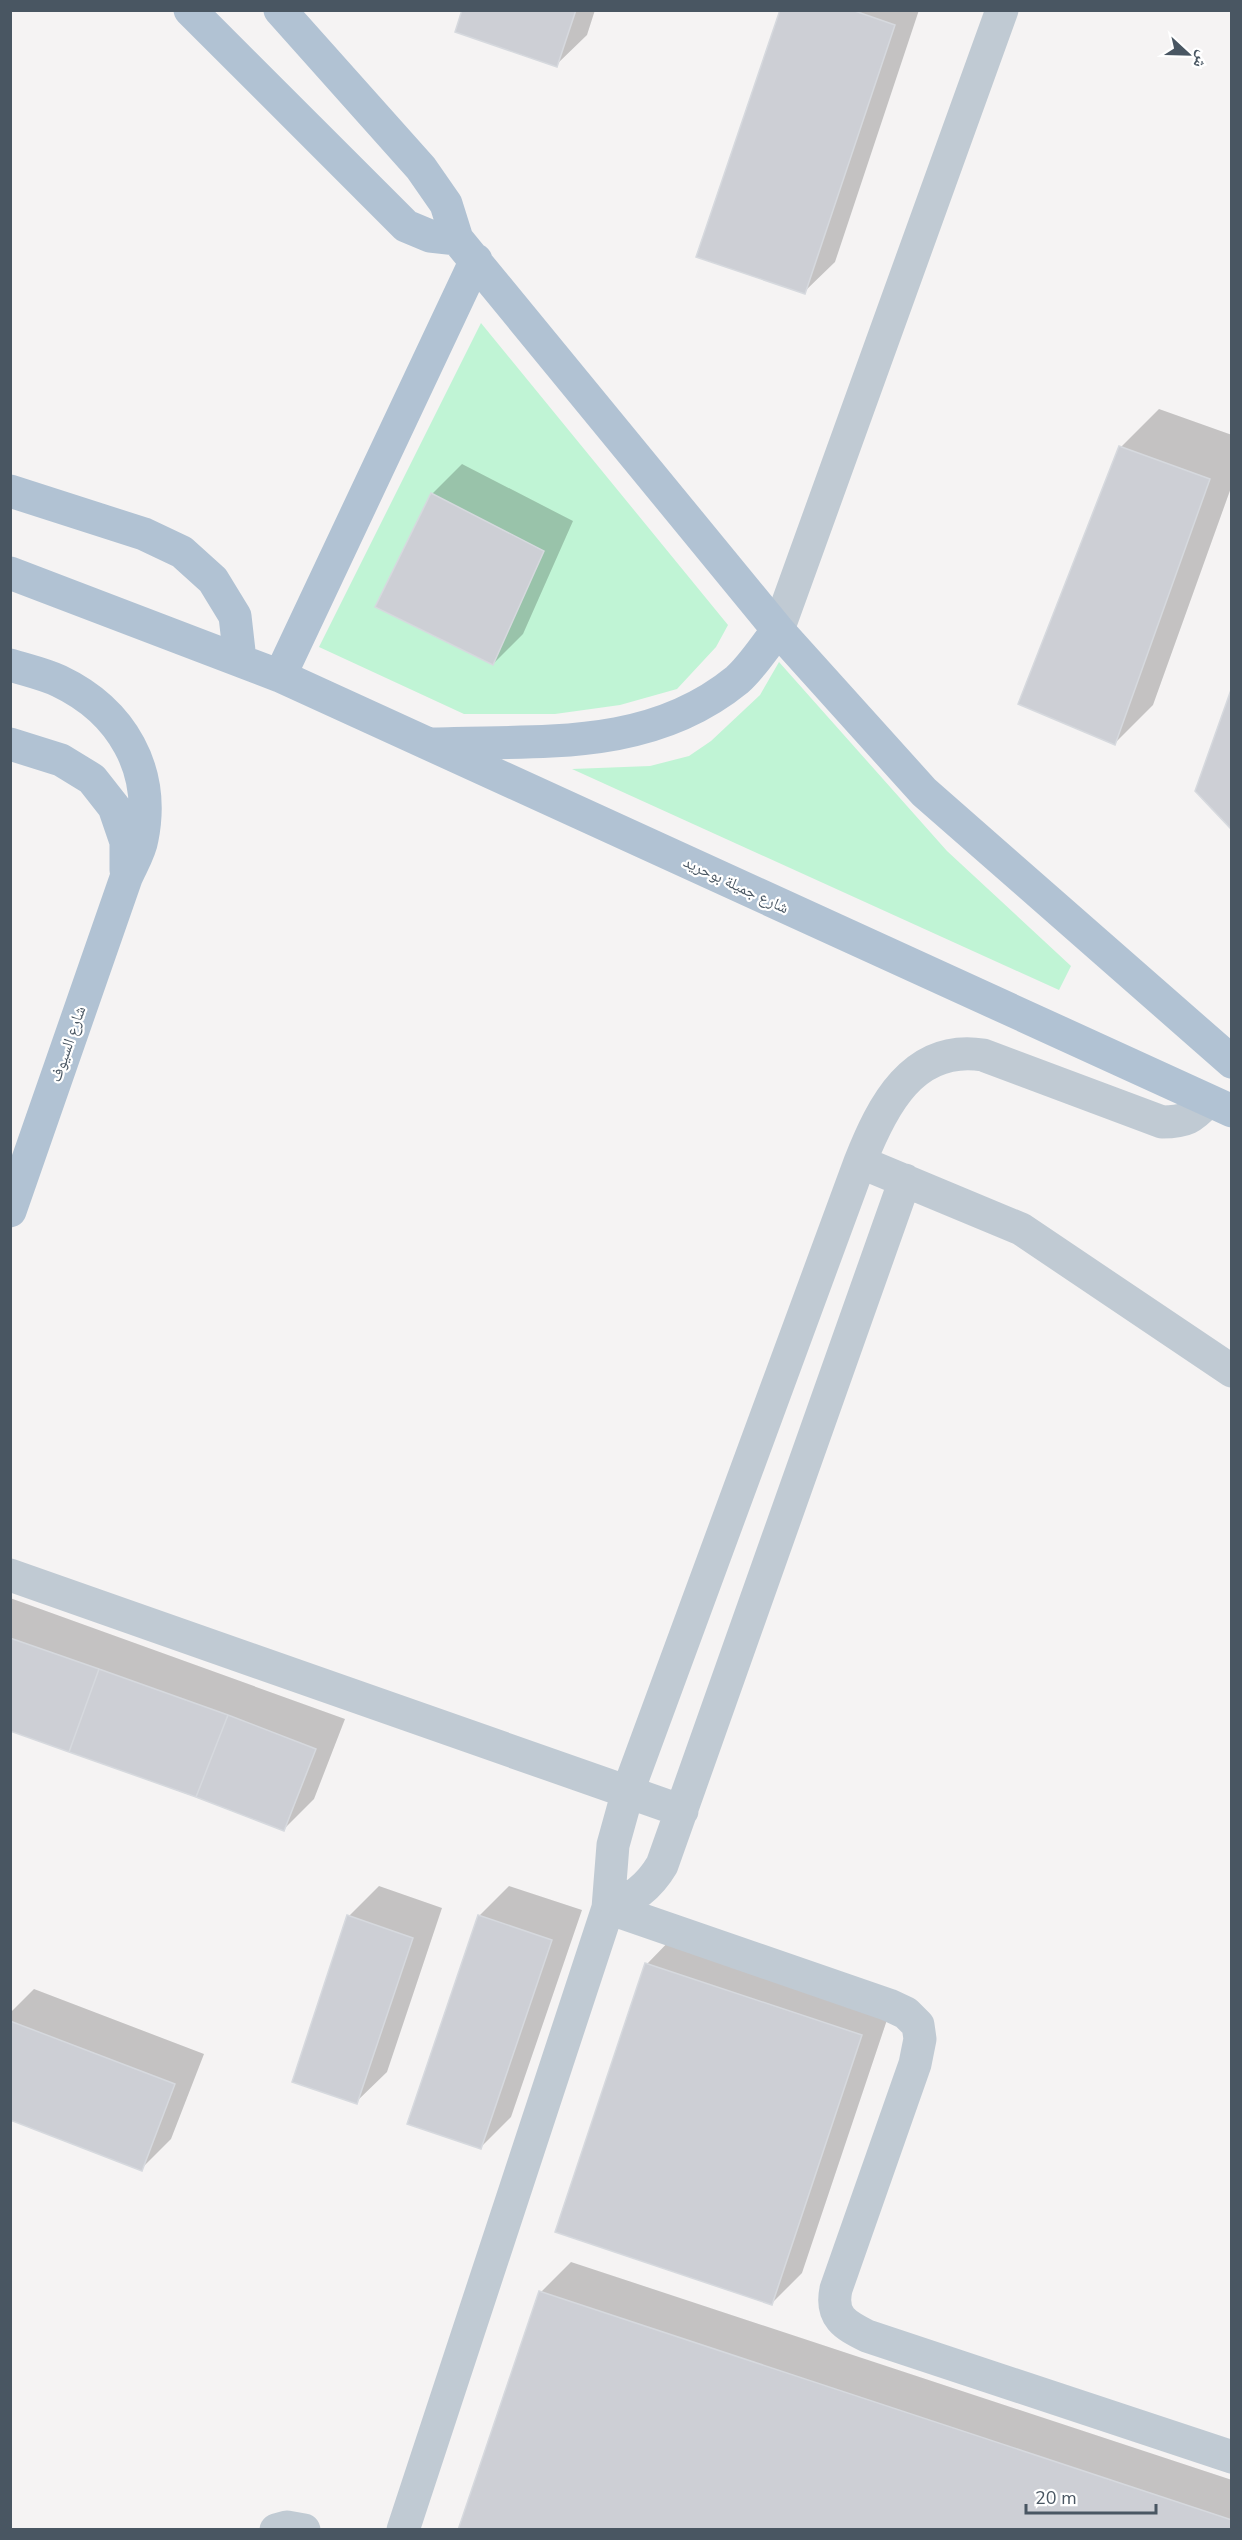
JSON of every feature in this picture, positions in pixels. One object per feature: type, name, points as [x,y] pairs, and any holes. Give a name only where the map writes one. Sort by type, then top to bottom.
[{"type":"main road","points":[[190,10],[406,226],[467,250]]},
{"type":"main road","points":[[280,10],[421,168],[446,204],[467,250],[778,630],[924,792],[1232,1062]]},
{"type":"main road","points":[[280,676],[467,250]]},
{"type":"main road","points":[[10,491],[144,534],[182,552],[213,580],[235,616],[240,660]]},
{"type":"main road","name":"شارع جميلة بوحريد","points":[[10,573],[280,676],[1220,1106]]},
{"type":"main road","points":[[426,744],[606,737],[657,725],[693,710],[738,679],[778,630]]},
{"type":"main road","points":[[10,665],[58,680],[92,700],[120,729],[139,763],[147,802],[142,842],[126,878]]},
{"type":"main road","points":[[10,744],[61,760],[92,779],[114,807],[123,833],[126,842],[126,878]]},
{"type":"main road","name":"شارع السيوف","points":[[10,1211],[126,878]]},
{"type":"street","points":[[778,630],[1002,10]]},
{"type":"street","points":[[403,2529],[608,1908],[613,1845],[628,1791],[871,1133],[886,1107],[904,1083],[931,1060],[948,1054],[983,1055],[1162,1122],[1179,1122],[1220,1106]]},
{"type":"street","points":[[860,1162],[1021,1229],[1232,1371]]},
{"type":"street","points":[[608,1908],[625,1902],[641,1891],[655,1878],[662,1865],[905,1180]]},
{"type":"street","points":[[10,1575],[682,1811]]},
{"type":"street","points":[[608,1908],[889,2005],[906,2013],[918,2025],[920,2039],[915,2064],[833,2302],[837,2315],[849,2327],[867,2336],[1232,2457]]},
{"type":"street","points":[[276,2529],[287,2527],[304,2529]]},
{"type":"green space","points":[[481,323],[728,625],[716,647],[677,689],[620,705],[555,714],[464,714],[319,647]]},
{"type":"green space","points":[[779,662],[947,851],[1071,966],[1059,990],[572,769],[650,766],[689,756],[711,741],[760,695]]},
{"type":"building","points":[[462,10],[576,10],[557,67],[455,32]]},
{"type":"building","points":[[780,10],[852,10],[895,25],[805,294],[696,257]]},
{"type":"building","points":[[1119,446],[1210,479],[1115,745],[1018,704]]},
{"type":"building","points":[[431,493],[544,551],[493,665],[375,607]]},
{"type":"building","points":[[1232,687],[1232,830],[1195,791]]},
{"type":"building","points":[[10,1638],[99,1669],[69,1752],[10,1731]]},
{"type":"building","points":[[99,1669],[228,1715],[196,1797],[69,1752]]},
{"type":"building","points":[[228,1715],[316,1749],[284,1831],[196,1797]]},
{"type":"building","points":[[347,1915],[413,1938],[357,2104],[292,2082]]},
{"type":"building","points":[[478,1915],[552,1940],[481,2149],[407,2124]]},
{"type":"building","points":[[645,1963],[862,2035],[772,2305],[555,2232]]},
{"type":"building","points":[[10,2021],[175,2084],[142,2171],[10,2120]]},
{"type":"building","points":[[539,2291],[1232,2520],[1232,2530],[458,2530]]}]
